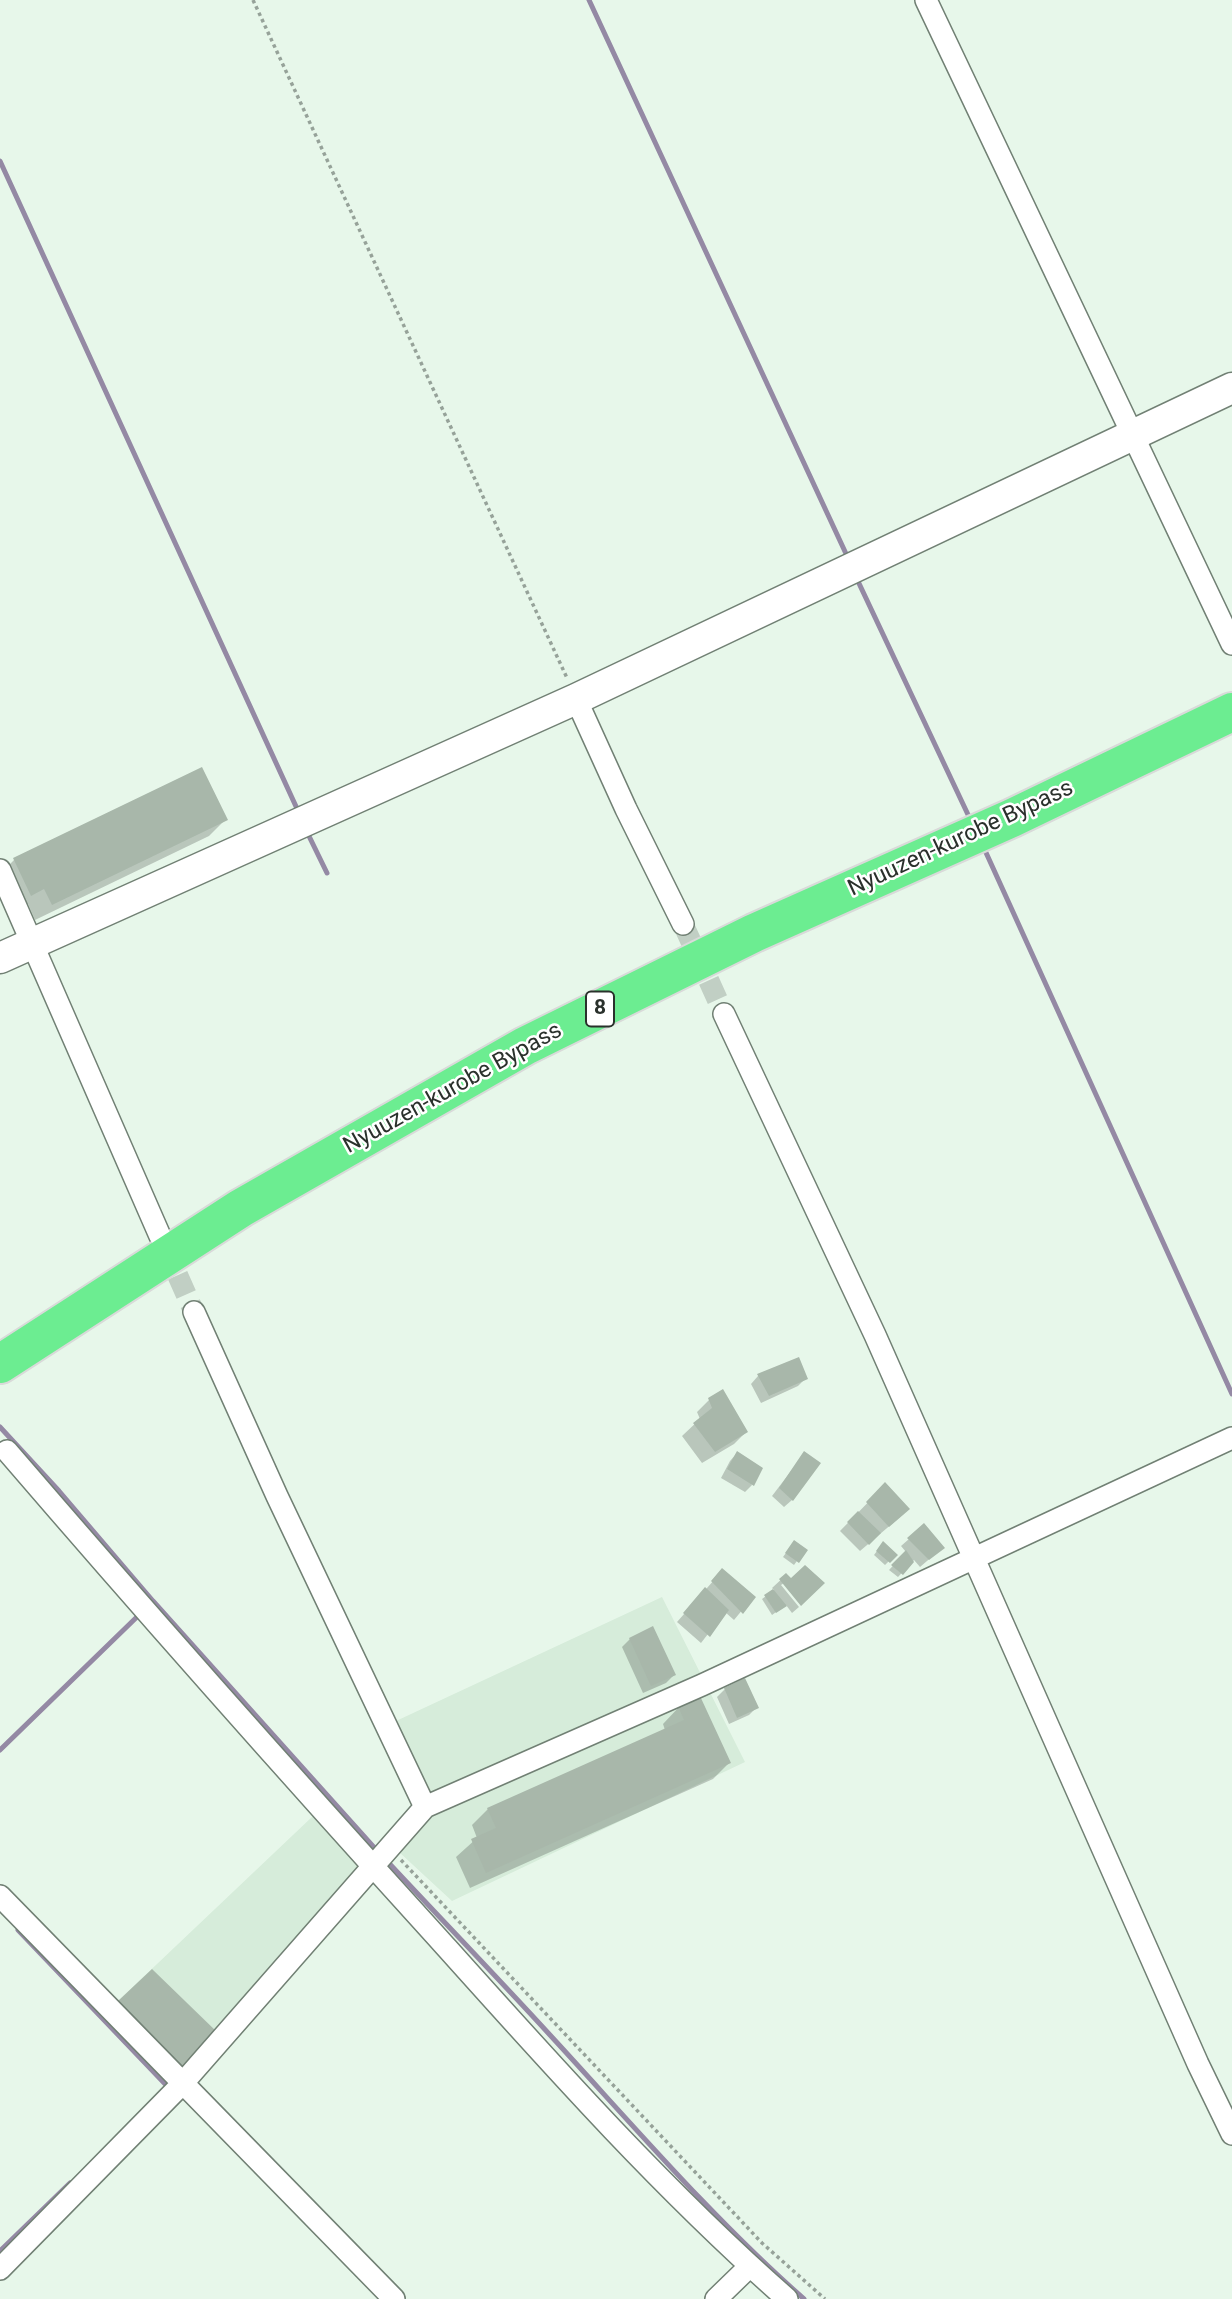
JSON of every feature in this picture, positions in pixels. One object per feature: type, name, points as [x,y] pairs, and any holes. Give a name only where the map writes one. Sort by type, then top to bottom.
[{"type":"highway","name":"Nyuuzen-kurobe Bypass","points":[[0,1364],[241,1208],[525,1046],[754,933],[1012,818],[1232,712]]},
{"type":"street","points":[[926,0],[1232,644]]},
{"type":"street","points":[[0,958],[576,699],[1232,388]]},
{"type":"street","points":[[576,699],[683,924]]},
{"type":"street","points":[[0,870],[160,1236]]},
{"type":"street","points":[[724,1014],[875,1335],[1198,2064],[1232,2134]]},
{"type":"street","points":[[194,1312],[277,1496],[425,1807]]},
{"type":"street","points":[[0,2269],[182,2084],[425,1807],[702,1685],[1232,1438]]},
{"type":"street","points":[[8,1451],[140,1605],[373,1867],[619,2136],[687,2207],[787,2299]]},
{"type":"street","points":[[0,1896],[394,2299]]},
{"type":"street","points":[[716,2299],[750,2266]]},
{"type":"path","points":[[253,0],[576,699]]},
{"type":"path","points":[[389,1848],[762,2243],[825,2299]]},
{"type":"shaded area","points":[[662,1597],[745,1762],[452,1901],[399,1852],[433,1811],[396,1721]]},
{"type":"shaded area","points":[[313,1816],[364,1867],[185,2071],[118,2001]]},
{"type":"building","points":[[202,767],[228,820],[52,905],[44,889],[31,896],[13,858]]},
{"type":"building","points":[[799,1357],[808,1379],[769,1396],[757,1374]]},
{"type":"building","points":[[723,1389],[748,1432],[715,1452],[693,1423],[712,1408],[708,1398]]},
{"type":"building","points":[[737,1451],[763,1468],[754,1486],[727,1469]]},
{"type":"building","points":[[804,1451],[821,1463],[793,1501],[779,1488]]},
{"type":"building","points":[[885,1482],[910,1509],[889,1527],[866,1502]]},
{"type":"building","points":[[858,1511],[881,1533],[869,1545],[847,1522]]},
{"type":"building","points":[[924,1523],[945,1548],[929,1560],[907,1538]]},
{"type":"building","points":[[794,1540],[808,1550],[799,1563],[785,1553]]},
{"type":"building","points":[[883,1541],[898,1555],[890,1563],[876,1551]]},
{"type":"building","points":[[906,1550],[914,1562],[903,1575],[891,1565]]},
{"type":"building","points":[[805,1565],[825,1583],[801,1606],[779,1579],[786,1573],[791,1578]]},
{"type":"building","points":[[722,1568],[756,1597],[743,1614],[711,1581]]},
{"type":"building","points":[[705,1587],[729,1610],[710,1637],[683,1613]]},
{"type":"building","points":[[773,1589],[787,1606],[776,1613],[764,1595]]},
{"type":"building","points":[[653,1626],[676,1675],[651,1686],[629,1638]]},
{"type":"building","points":[[745,1678],[759,1708],[737,1718],[724,1688]]},
{"type":"building","points":[[700,1696],[731,1763],[486,1873],[471,1839],[496,1828],[487,1808],[684,1720],[678,1706]]},
{"type":"building","points":[[152,1969],[218,2033],[185,2071],[118,2001]]},
{"type":"waterway","points":[[589,0],[848,558]]},
{"type":"waterway","points":[[0,161],[299,813]]},
{"type":"waterway","points":[[856,577],[971,821]]},
{"type":"waterway","points":[[307,832],[327,873]]},
{"type":"waterway","points":[[983,846],[1232,1394]]},
{"type":"waterway","points":[[0,1427],[379,1853]]},
{"type":"waterway","points":[[0,1750],[141,1613]]},
{"type":"waterway","points":[[386,1860],[705,2204],[804,2299]]},
{"type":"waterway","points":[[18,1930],[168,2087],[165,2090]]},
{"type":"waterway","points":[[0,2251],[70,2183]]},
{"type":"tunnel","points":[[683,924],[724,1014]]},
{"type":"tunnel","points":[[165,1247],[194,1312]]}]
